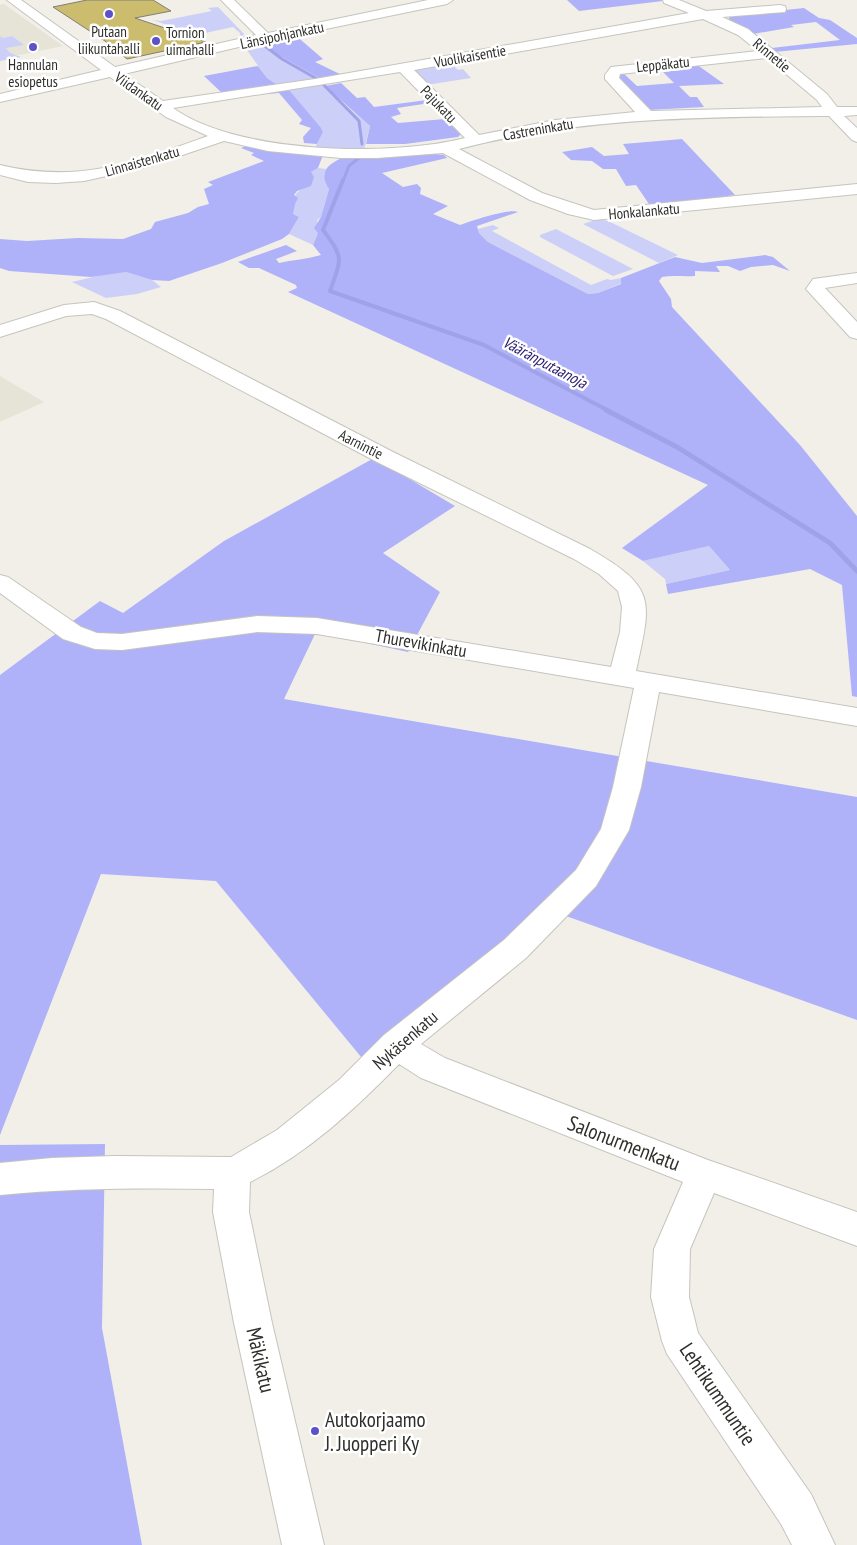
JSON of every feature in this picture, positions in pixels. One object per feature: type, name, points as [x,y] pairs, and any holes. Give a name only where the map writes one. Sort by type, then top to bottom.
[{"type":"street","name":"Viidankatu","points":[[12,0],[160,106],[186,122],[222,136]]},
{"type":"street","points":[[229,0],[266,38]]},
{"type":"street","name":"Länsipohjankatu","points":[[0,98],[266,38],[447,0]]},
{"type":"street","name":"Rinnetie","points":[[669,0],[743,32],[822,97],[857,137]]},
{"type":"street","name":"Vuolikaisentie","points":[[160,106],[322,82],[703,15],[780,9]]},
{"type":"street","name":"Leppäkatu","points":[[646,115],[612,79],[612,75],[616,70],[770,54]]},
{"type":"street","name":"Pajukatu","points":[[403,67],[475,140]]},
{"type":"street","name":"Castreninkatu","points":[[222,136],[283,148],[319,152],[374,153],[446,148],[475,140],[564,123],[646,115],[707,112],[857,111]]},
{"type":"street","name":"Linnaistenkatu","points":[[0,170],[37,178],[107,173],[148,162],[222,136]]},
{"type":"street","name":"Honkalankatu","points":[[446,148],[538,198],[573,211],[594,215],[857,189]]},
{"type":"street","points":[[857,278],[819,283],[815,286],[815,289],[857,333]]},
{"type":"street","name":"Aarnintie","points":[[0,331],[64,311],[94,308],[113,315],[385,456],[582,554],[612,572],[631,591],[635,610],[635,679]]},
{"type":"street","name":"Thurevikinkatu","points":[[0,582],[72,633],[95,641],[122,642],[257,624],[317,626],[857,717]]},
{"type":"street","name":"Nykäsenkatu","points":[[0,1179],[52,1174],[115,1172],[233,1173],[252,1164],[289,1140],[351,1090],[396,1045],[515,949],[586,878],[615,830],[627,788],[635,679]]},
{"type":"street","name":"Salonurmenkatu","points":[[396,1045],[433,1068],[704,1174],[857,1229]]},
{"type":"street","name":"Mäkikatu","points":[[233,1173],[231,1212],[253,1323],[303,1545]]},
{"type":"street","name":"Lehtikummuntie","points":[[704,1174],[672,1249],[670,1297],[681,1341],[796,1509],[814,1545]]},
{"type":"shaded area","points":[[567,0],[661,0],[663,1],[579,11]]},
{"type":"shaded area","points":[[4,4],[63,46],[0,59],[0,5]]},
{"type":"shaded area","points":[[218,7],[244,34],[243,36],[233,27],[196,35],[153,20],[161,21],[212,11],[208,8]]},
{"type":"shaded area","points":[[804,8],[819,18],[830,20],[857,38],[857,44],[774,52],[772,48],[840,40],[816,22],[791,25],[794,27],[753,34],[729,20],[729,17],[737,15]]},
{"type":"shaded area","points":[[294,34],[323,59],[315,62],[344,76],[321,79],[257,43]]},
{"type":"shaded area","points":[[0,36],[3,38],[12,36],[24,45],[6,48],[10,53],[21,57],[0,61]]},
{"type":"shaded area","points":[[257,43],[321,79],[279,86],[267,78],[244,46]]},
{"type":"shaded area","points":[[449,61],[458,70],[463,69],[471,78],[426,85],[413,72],[414,67]]},
{"type":"shaded area","points":[[696,64],[724,84],[679,86],[690,97],[697,97],[704,107],[648,110],[616,76],[622,72],[637,86],[674,83],[658,67]]},
{"type":"shaded area","points":[[258,66],[267,78],[279,86],[223,94],[204,76]]},
{"type":"shaded area","points":[[341,83],[357,98],[365,97],[374,107],[427,100],[430,103],[397,108],[401,114],[391,117],[398,123],[445,119],[461,134],[458,137],[405,144],[366,144],[370,126],[325,86]]},
{"type":"shaded area","points":[[322,85],[370,126],[364,150],[315,148],[323,132],[290,91],[287,90]]},
{"type":"shaded area","points":[[290,91],[321,128],[323,132],[317,144],[304,143],[303,137],[311,128],[299,124],[302,120],[279,93],[253,95]]},
{"type":"shaded area","points":[[682,139],[735,195],[663,205],[649,204],[636,185],[626,186],[616,169],[603,169],[592,161],[571,160],[562,152],[592,147],[604,156],[629,154],[623,144]]},
{"type":"shaded area","points":[[248,145],[323,155],[318,168],[311,172],[314,177],[311,186],[297,191],[294,195],[298,198],[293,214],[299,217],[289,234],[282,239],[222,263],[169,281],[152,280],[126,272],[91,277],[9,271],[0,268],[0,239],[27,241],[78,238],[123,239],[151,229],[155,222],[188,213],[198,207],[209,204],[204,189],[213,185],[208,182],[264,161],[251,155],[254,153],[241,148]]},
{"type":"shaded area","points":[[444,155],[447,158],[382,173],[403,187],[417,184],[421,188],[420,194],[448,206],[433,214],[460,225],[499,213],[518,212],[477,226],[479,233],[488,242],[588,294],[598,293],[621,284],[621,278],[675,257],[702,263],[765,255],[773,257],[790,271],[773,265],[751,267],[740,271],[728,266],[716,266],[720,272],[695,271],[695,276],[666,276],[662,277],[659,281],[671,299],[672,307],[800,445],[857,516],[857,697],[852,696],[842,585],[810,569],[668,594],[666,584],[730,570],[709,546],[643,561],[622,548],[708,485],[288,292],[297,288],[296,285],[259,268],[249,268],[238,262],[286,245],[297,251],[276,259],[279,263],[321,255],[313,245],[318,233],[314,228],[321,217],[329,189],[324,174],[328,167],[336,161],[342,158]]},
{"type":"shaded area","points":[[318,168],[326,169],[324,174],[329,189],[321,217],[317,220],[318,233],[313,245],[289,234],[299,217],[293,214],[296,195],[306,187],[311,172]]},
{"type":"shaded area","points":[[598,219],[608,221],[678,255],[659,263],[583,224]]},
{"type":"shaded area","points":[[493,225],[499,228],[492,231],[591,285],[607,279],[621,278],[622,283],[598,293],[588,294],[488,242],[479,233],[478,229]]},
{"type":"shaded area","points":[[556,229],[633,269],[613,276],[540,237],[540,235]]},
{"type":"shaded area","points":[[126,272],[152,280],[161,287],[137,294],[106,298],[72,282],[110,273]]},
{"type":"shaded area","points":[[0,376],[44,402],[0,422]]},
{"type":"shaded area","points":[[374,458],[455,506],[383,553],[440,592],[408,652],[316,632],[284,699],[857,797],[857,1020],[552,911],[371,1069],[216,881],[101,874],[0,1135],[0,675],[100,601],[123,613],[224,541]]},
{"type":"shaded area","points":[[709,546],[730,570],[666,584],[665,579],[643,561]]},
{"type":"shaded area","points":[[105,1144],[102,1328],[142,1545],[0,1545],[0,1145]]},
{"type":"building","points":[[87,0],[153,0],[171,11],[135,18],[206,42],[127,59],[105,41],[53,7]]},
{"type":"waterway","name":"Vääränputaanoja","points":[[261,43],[282,59],[319,80],[359,121],[362,144]]},
{"type":"waterway","name":"Vääränputaanoja","points":[[343,181],[349,166],[360,157]]},
{"type":"waterway","name":"Vääränputaanoja","points":[[343,180],[323,230],[335,247],[339,259],[337,272],[330,291],[484,345],[609,411]]},
{"type":"waterway","name":"Vääränputaanoja","points":[[606,410],[677,447],[830,543],[857,571]]},
{"type":"place","name":"Putaan liikuntahalli","points":[[109,14]]},
{"type":"place","name":"Tornion uimahalli","points":[[156,41]]},
{"type":"place","name":"Hannulan esiopetus","points":[[33,47]]},
{"type":"place","name":"Autokorjaamo J. Juopperi Ky","points":[[315,1431]]}]
